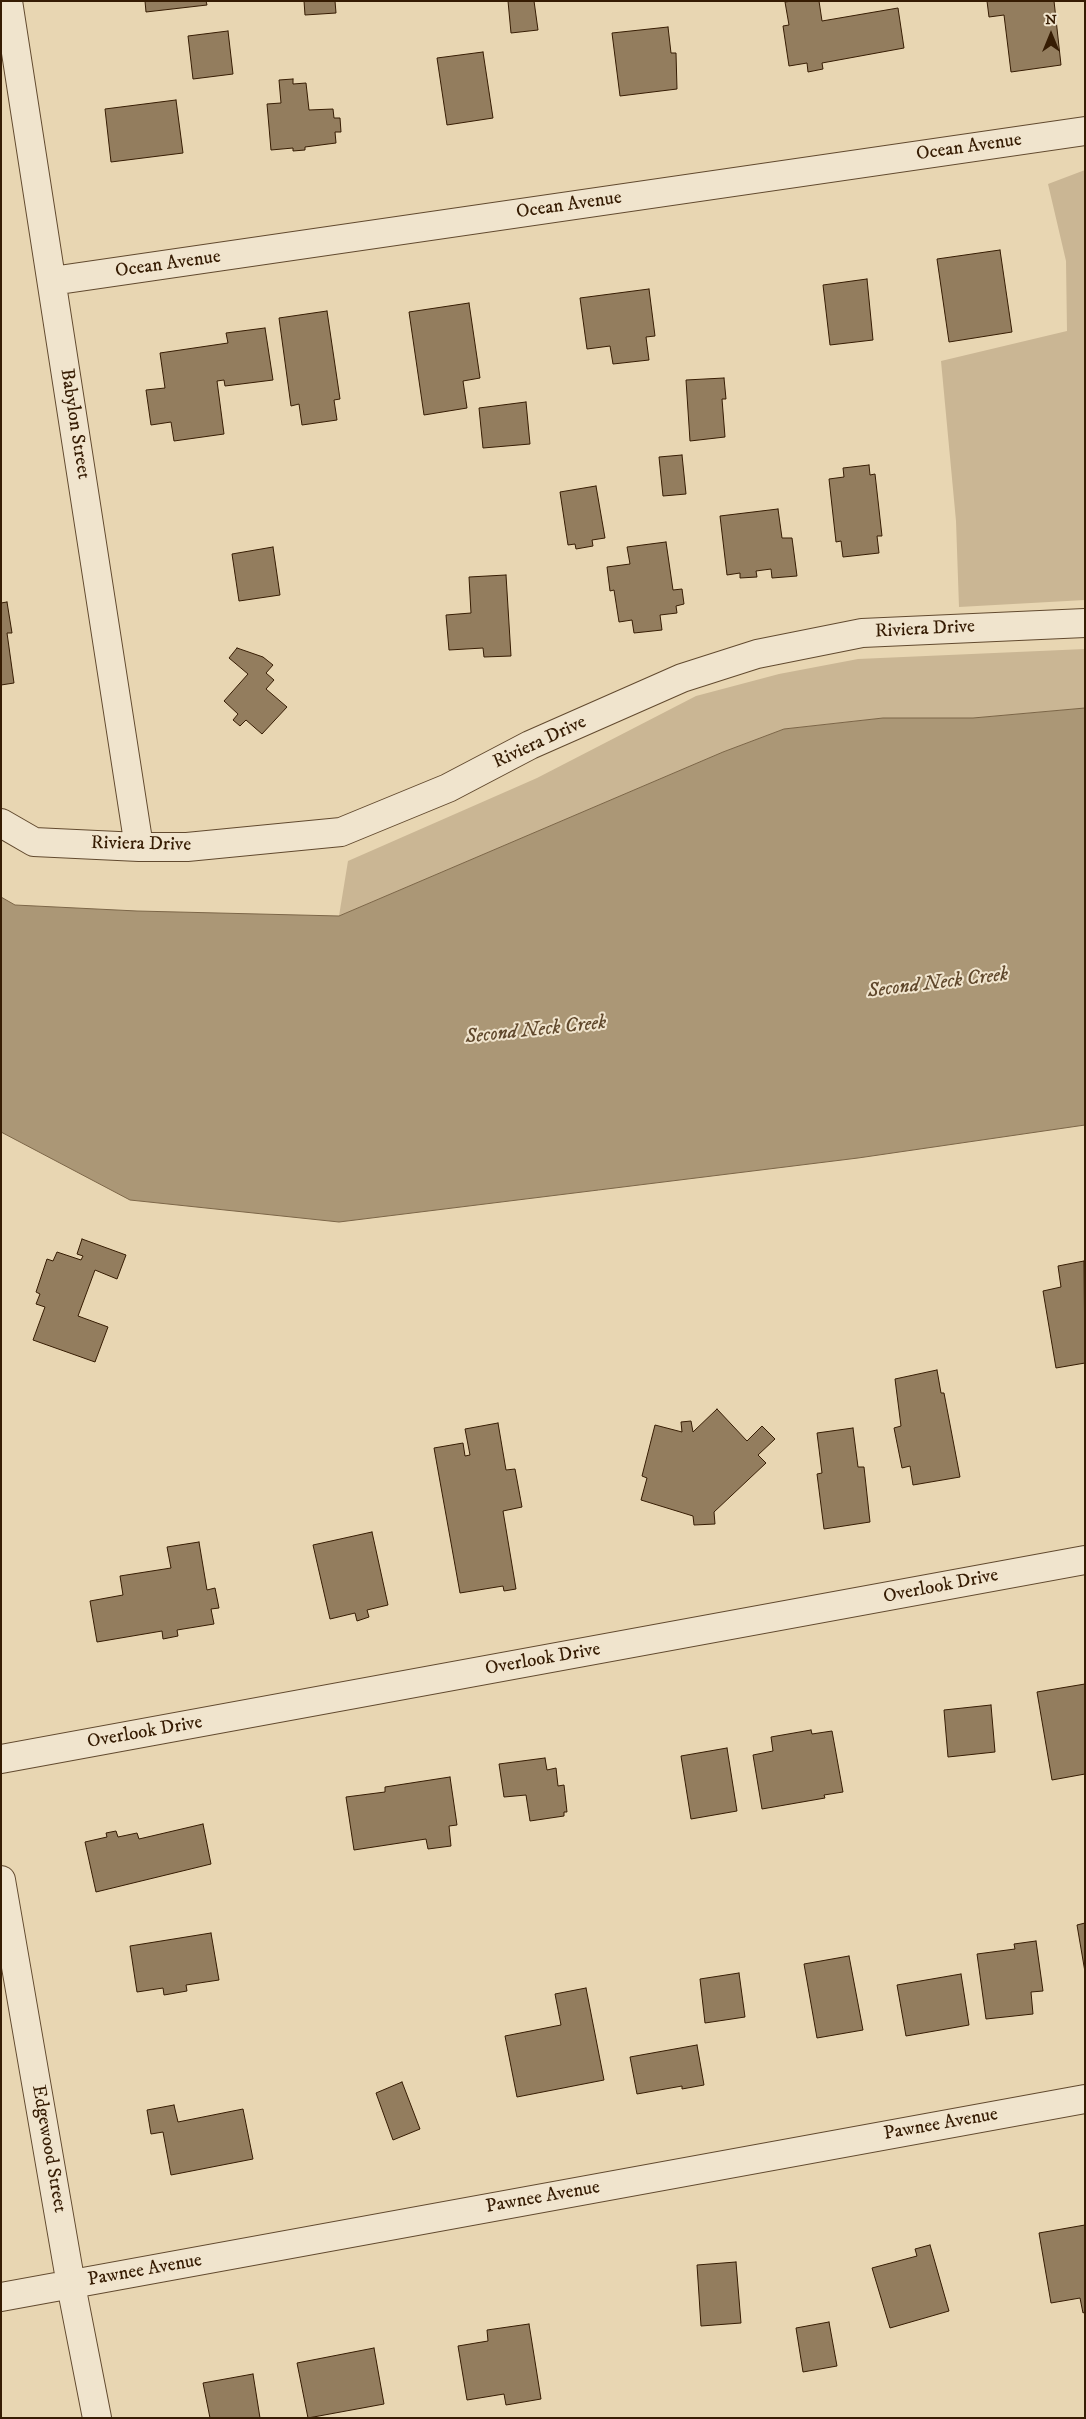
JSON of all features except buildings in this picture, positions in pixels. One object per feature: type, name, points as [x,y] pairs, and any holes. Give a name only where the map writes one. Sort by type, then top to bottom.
[{"type":"street","name":"Babylon Street","points":[[8,1],[139,847]]},
{"type":"street","name":"Ocean Avenue","points":[[52,281],[1085,131]]},
{"type":"street","name":"Riviera Drive","points":[[1,823],[34,842],[139,847],[187,847],[341,832],[448,788],[530,746],[682,678],[757,654],[862,633],[1085,623]]},
{"type":"street","name":"Overlook Drive","points":[[1,1759],[1085,1560]]},
{"type":"street","name":"Edgewood Street","points":[[1,1880],[71,2285],[97,2418]]},
{"type":"street","name":"Pawnee Avenue","points":[[1,2298],[1085,2099]]},
{"type":"shaded area","points":[[1085,170],[1085,600],[959,607],[956,521],[941,361],[1067,331],[1066,261],[1048,184]]},
{"type":"shaded area","points":[[1085,649],[1085,708],[973,718],[883,718],[784,729],[723,752],[339,916],[348,861],[537,778],[696,696],[779,674],[858,659]]},
{"type":"water","name":"Second Neck Creek","points":[[1085,708],[1085,1125],[858,1158],[339,1222],[130,1200],[1,1132],[1,897],[15,905],[137,911],[339,916],[723,752],[784,729],[883,718],[973,718]]}]
